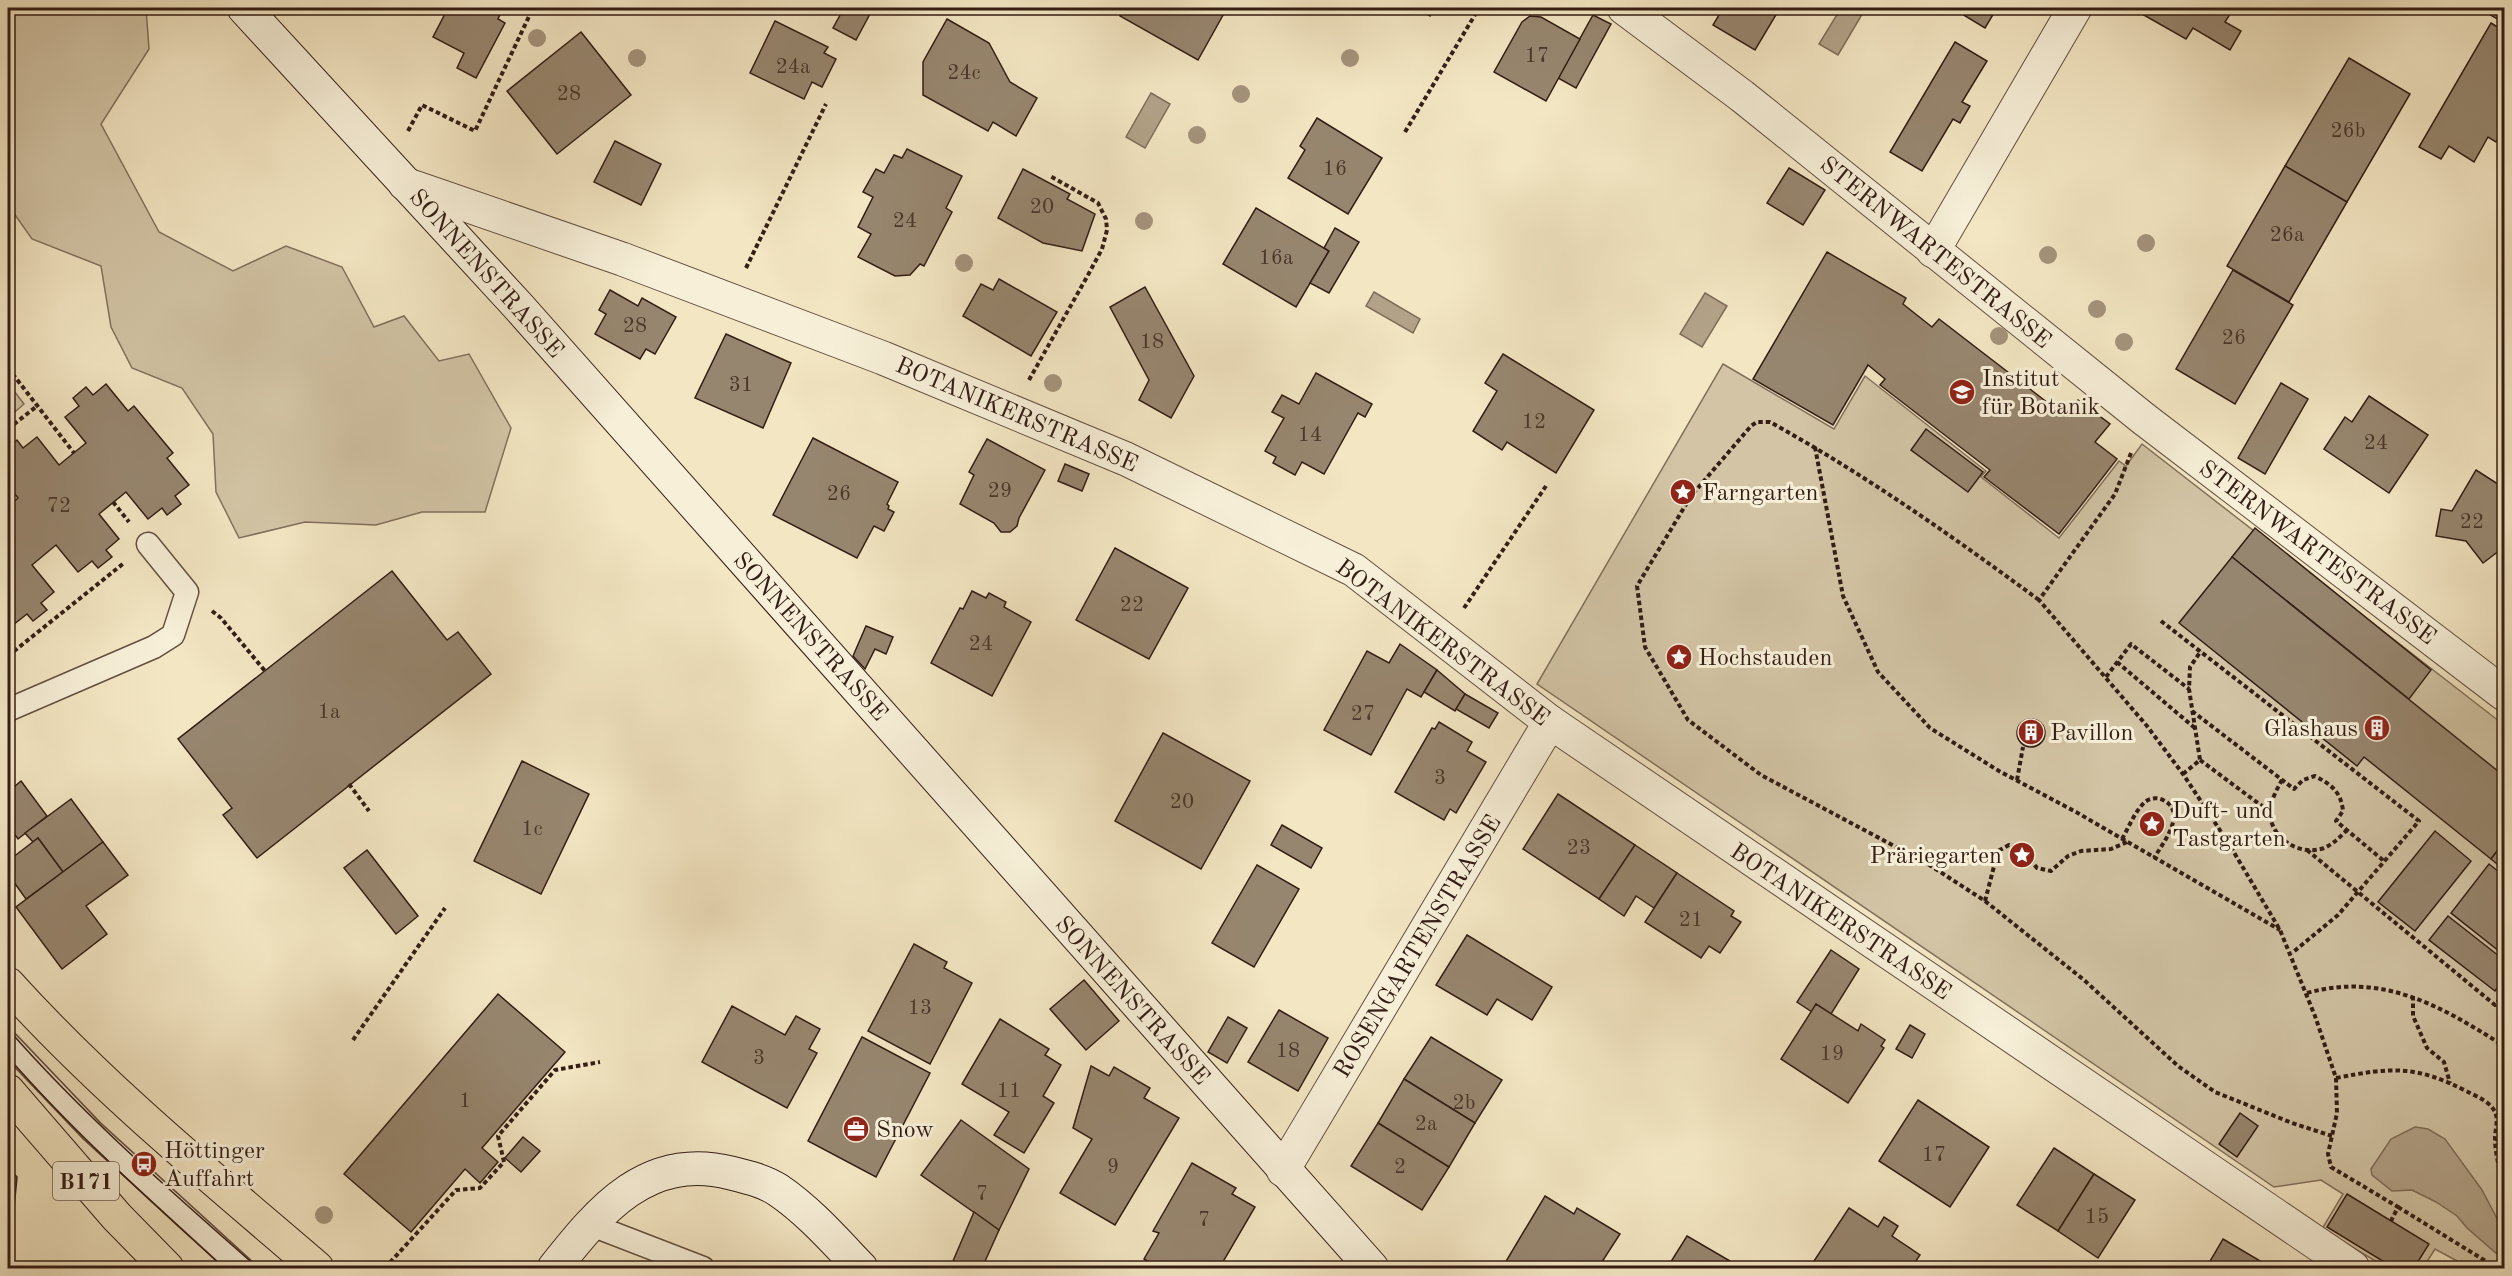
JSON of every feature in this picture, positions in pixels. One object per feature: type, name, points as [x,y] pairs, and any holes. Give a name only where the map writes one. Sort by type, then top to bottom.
[{"type":"main road","points":[[8,984],[72,1052],[156,1130],[317,1269]]},
{"type":"main road","name":"B171","points":[[8,1091],[117,1217],[167,1269]]},
{"type":"street","name":"SONNENSTRASSE","points":[[244,8],[519,306],[1372,1269]]},
{"type":"street","name":"STERNWARTESTRASSE","points":[[1624,8],[1742,96],[2144,419],[2505,694]]},
{"type":"street","points":[[1933,250],[2075,8]]},
{"type":"street","name":"BOTANIKERSTRASSE","points":[[397,175],[883,358],[1137,463],[1354,570],[1550,722],[2353,1269]]},
{"type":"street","name":"ROSENGARTENSTRASSE","points":[[1283,1170],[1550,722]]},
{"type":"street","points":[[554,1269],[589,1224],[619,1196],[651,1177],[708,1169],[758,1180],[777,1189],[807,1213],[861,1269]]},
{"type":"lane","points":[[8,710],[154,647],[173,635],[187,592],[148,544]]},
{"type":"lane","points":[[8,1042],[79,1119],[242,1269]]},
{"type":"lane","points":[[589,1224],[703,1269]]},
{"type":"path","points":[[397,175],[422,105],[475,131],[533,8]]},
{"type":"path","points":[[1405,132],[1479,8]]},
{"type":"path","points":[[730,301],[826,104]]},
{"type":"path","points":[[1038,422],[1029,381],[1102,249],[1107,230],[1106,219],[1098,203],[1050,176]]},
{"type":"path","points":[[8,368],[74,453]]},
{"type":"path","points":[[8,429],[37,405]]},
{"type":"path","points":[[2039,600],[2115,494],[2144,419]]},
{"type":"path","points":[[2332,1136],[2292,1123],[2215,1092],[2178,1066],[2084,980],[1985,901],[1928,864],[1761,775],[1688,720],[1645,647],[1636,586],[1698,488],[1757,422],[1770,422],[1815,447],[1955,539],[2039,600],[2106,676],[2183,774],[2229,844],[2292,953],[2336,1078],[2337,1113],[2332,1136],[2328,1154],[2331,1167],[2497,1269]]},
{"type":"path","points":[[1815,447],[1843,596],[1878,672],[1930,728],[2280,930]]},
{"type":"path","points":[[1443,639],[1546,486]]},
{"type":"path","points":[[8,656],[148,544]]},
{"type":"path","points":[[187,592],[221,618],[265,671]]},
{"type":"path","points":[[2161,621],[2419,821],[2338,915],[2292,953]]},
{"type":"path","points":[[2106,676],[2131,644],[2189,690]]},
{"type":"path","points":[[2201,651],[2190,667],[2189,690],[2200,760],[2270,812]]},
{"type":"path","points":[[2117,662],[2196,729]]},
{"type":"path","points":[[2192,711],[2294,789],[2303,780],[2315,777],[2331,784],[2341,798],[2343,811],[2336,821],[2384,861]]},
{"type":"path","points":[[2017,780],[2024,747]]},
{"type":"path","points":[[2183,774],[2200,760]]},
{"type":"path","points":[[2282,780],[2274,796],[2270,812],[2274,827],[2282,840],[2294,847],[2307,850],[2322,848],[2336,841],[2346,831]]},
{"type":"path","points":[[349,784],[369,811]]},
{"type":"path","points":[[2122,839],[2145,803],[2155,798],[2165,801],[2172,809],[2174,819],[2154,858]]},
{"type":"path","points":[[1985,901],[1998,851],[2009,845],[2026,854],[2037,868],[2051,871],[2068,856],[2081,851],[2110,849],[2127,842]]},
{"type":"path","points":[[2307,850],[2495,1005],[2505,994]]},
{"type":"path","points":[[353,1040],[445,908]]},
{"type":"path","points":[[2307,993],[2331,986],[2346,985],[2413,996],[2450,1013],[2505,1046]]},
{"type":"path","points":[[2413,996],[2413,1016],[2427,1048],[2444,1062],[2450,1083]]},
{"type":"path","points":[[385,1269],[456,1190],[480,1188],[504,1162],[498,1136],[555,1070],[600,1062]]},
{"type":"path","points":[[2336,1078],[2366,1072],[2403,1069],[2433,1076],[2487,1102],[2496,1114],[2495,1139],[2499,1169],[2505,1187]]},
{"type":"path","points":[[2495,1139],[2505,1139]]},
{"type":"path","points":[[2391,1221],[2398,1207]]},
{"type":"shaded area","points":[[8,8],[146,8],[149,49],[101,124],[159,232],[233,271],[286,246],[342,267],[374,327],[404,316],[439,361],[469,354],[511,428],[485,512],[422,512],[376,525],[305,522],[239,538],[216,492],[213,434],[182,388],[132,368],[111,327],[101,266],[32,239],[8,205]]},
{"type":"shaded area","points":[[1841,8],[1857,8],[1864,11],[1838,55],[1819,44]]},
{"type":"shaded area","points":[[1151,93],[1170,104],[1145,148],[1126,137]]},
{"type":"shaded area","points":[[1374,292],[1420,319],[1413,333],[1366,306]]},
{"type":"shaded area","points":[[1705,293],[1727,306],[1702,347],[1680,334]]},
{"type":"shaded area","points":[[1723,364],[1834,429],[1865,376],[1986,471],[1981,477],[2059,538],[2119,461],[2126,466],[2142,444],[2504,725],[2504,1268],[2470,1268],[2435,1249],[2423,1268],[2387,1268],[2322,1229],[2343,1194],[2321,1180],[2274,1187],[1537,684]]},
{"type":"shaded area","points":[[8,383],[24,404],[8,418]]},
{"type":"shaded area","points":[[2415,1127],[2428,1129],[2445,1139],[2482,1190],[2504,1232],[2504,1260],[2467,1228],[2457,1216],[2436,1202],[2412,1190],[2392,1191],[2372,1175],[2371,1169],[2391,1139]]},
{"type":"building","points":[[448,8],[503,8],[498,19],[505,23],[476,78],[457,68],[464,53],[433,37]]},
{"type":"building","points":[[844,8],[862,8],[871,12],[856,40],[833,28]]},
{"type":"building","points":[[1124,8],[1227,8],[1198,60],[1120,16]]},
{"type":"building","points":[[1417,8],[1435,8],[1430,16]]},
{"type":"building","points":[[1718,8],[1780,8],[1755,50],[1713,25],[1722,10]]},
{"type":"building","points":[[1952,8],[1997,8],[1985,28]]},
{"type":"building","points":[[2137,8],[2234,8],[2225,22],[2241,31],[2230,50],[2193,28],[2186,39],[2135,10]]},
{"type":"building","points":[[2478,8],[2504,8],[2504,14],[2501,21]]},
{"type":"building","points":[[1593,15],[1611,24],[1576,88],[1558,78]]},
{"type":"building","points":[[1530,16],[1541,17],[1580,39],[1546,101],[1494,72],[1522,22]]},
{"type":"building","points":[[947,19],[989,43],[1010,82],[1037,98],[1016,136],[993,122],[988,131],[923,95],[923,62]]},
{"type":"building","points":[[775,21],[828,47],[824,53],[836,59],[822,87],[812,82],[804,99],[750,73]]},
{"type":"building","points":[[2491,23],[2504,31],[2504,127],[2496,142],[2488,137],[2474,162],[2449,146],[2441,159],[2419,147]]},
{"type":"building","points":[[581,32],[631,95],[557,154],[507,91]]},
{"type":"building","points":[[1955,42],[1987,61],[1962,102],[1970,106],[1960,123],[1953,119],[1922,171],[1890,152]]},
{"type":"building","points":[[2349,58],[2410,94],[2347,202],[2285,166]]},
{"type":"building","points":[[1317,118],[1382,158],[1348,214],[1288,178],[1305,150],[1300,146]]},
{"type":"building","points":[[615,141],[661,164],[641,205],[594,182]]},
{"type":"building","points":[[907,149],[962,176],[946,208],[952,212],[924,266],[920,264],[910,275],[895,276],[858,257],[871,234],[858,227],[873,197],[863,192],[876,169],[884,173],[894,155],[902,158]]},
{"type":"building","points":[[2285,166],[2347,202],[2289,302],[2227,266]]},
{"type":"building","points":[[1789,168],[1825,190],[1803,225],[1767,203]]},
{"type":"building","points":[[1023,169],[1070,194],[1067,199],[1095,214],[1082,251],[1043,243],[998,218]]},
{"type":"building","points":[[1256,208],[1329,251],[1296,307],[1223,264]]},
{"type":"building","points":[[1335,228],[1359,242],[1329,293],[1310,283],[1329,251],[1324,248]]},
{"type":"building","name":"Institut für Botanik","points":[[1827,252],[1906,298],[1903,304],[1932,327],[1939,319],[2065,416],[2078,400],[2110,424],[2095,442],[2117,459],[2059,534],[1984,477],[1990,470],[1880,385],[1885,379],[1868,365],[1833,425],[1753,379]]},
{"type":"building","points":[[2233,270],[2293,305],[2235,404],[2176,369]]},
{"type":"building","points":[[999,279],[1057,312],[1031,356],[963,316],[981,284],[993,290]]},
{"type":"building","points":[[1145,287],[1194,376],[1171,418],[1139,400],[1149,380],[1110,307]]},
{"type":"building","points":[[610,290],[638,306],[642,298],[676,317],[655,354],[646,349],[640,359],[595,334],[606,314],[599,310]]},
{"type":"building","points":[[726,334],[791,363],[763,428],[695,398]]},
{"type":"building","points":[[1503,354],[1594,410],[1556,473],[1507,442],[1502,450],[1473,431],[1497,391],[1485,383]]},
{"type":"building","points":[[1316,373],[1372,404],[1365,417],[1358,413],[1324,474],[1302,462],[1295,475],[1273,463],[1276,457],[1265,451],[1284,418],[1272,412],[1282,395],[1299,404]]},
{"type":"building","points":[[2281,383],[2308,399],[2265,474],[2238,458]]},
{"type":"building","points":[[106,384],[128,411],[134,406],[173,453],[167,458],[189,485],[175,496],[181,504],[167,515],[162,508],[148,519],[126,492],[99,514],[119,539],[106,550],[112,557],[98,568],[92,561],[78,572],[56,545],[32,565],[54,592],[41,603],[47,610],[33,621],[27,614],[13,625],[8,618],[8,507],[18,498],[8,485],[8,461],[10,459],[8,448],[17,440],[23,448],[37,437],[59,465],[86,443],[65,417],[79,406],[73,398],[86,387],[93,395]]},
{"type":"building","points":[[2369,396],[2428,435],[2389,493],[2324,449],[2345,417],[2352,422]]},
{"type":"building","points":[[1926,429],[1983,472],[1968,492],[1911,450]]},
{"type":"building","points":[[813,438],[898,482],[887,504],[888,509],[894,512],[884,531],[874,526],[857,558],[773,515]]},
{"type":"building","points":[[987,439],[1045,470],[1017,526],[1010,532],[1001,532],[994,523],[960,504],[974,475],[969,472]]},
{"type":"building","points":[[1065,464],[1089,474],[1082,491],[1058,481]]},
{"type":"building","points":[[2476,470],[2504,488],[2504,530],[2499,540],[2504,547],[2483,563],[2466,541],[2436,536],[2441,509],[2452,511]]},
{"type":"building","points":[[2255,528],[2431,670],[2409,699],[2232,557]]},
{"type":"building","points":[[1115,548],[1188,588],[1149,659],[1076,620]]},
{"type":"building","name":"Glashaus","points":[[2232,557],[2504,776],[2504,842],[2491,859],[2364,757],[2357,766],[2179,623]]},
{"type":"building","points":[[392,571],[447,640],[458,632],[491,674],[257,858],[223,815],[232,808],[178,739]]},
{"type":"building","points":[[972,591],[986,598],[989,593],[1006,602],[1004,607],[1031,622],[992,696],[931,663],[960,608],[963,609]]},
{"type":"building","points":[[866,626],[893,637],[886,654],[875,649],[865,669],[853,656]]},
{"type":"building","points":[[1400,644],[1437,670],[1421,697],[1407,689],[1371,755],[1324,730],[1367,651],[1389,663]]},
{"type":"building","points":[[1437,670],[1465,694],[1455,711],[1424,692]]},
{"type":"building","points":[[1465,694],[1498,713],[1489,728],[1456,709]]},
{"type":"building","name":"Pavillon","points":[[2031,719],[2041,723],[2045,733],[2041,743],[2031,747],[2021,743],[2017,733],[2021,723]]},
{"type":"building","points":[[1439,722],[1472,742],[1467,751],[1486,762],[1456,813],[1450,809],[1444,820],[1395,792],[1432,728],[1435,729]]},
{"type":"building","points":[[1163,733],[1250,781],[1201,869],[1115,821]]},
{"type":"building","points":[[522,761],[589,794],[541,894],[474,861]]},
{"type":"building","points":[[21,781],[47,816],[18,839],[8,825],[8,792]]},
{"type":"building","points":[[1558,794],[1635,845],[1599,899],[1523,849]]},
{"type":"building","points":[[71,799],[103,842],[63,872],[38,838],[33,842],[25,833]]},
{"type":"building","points":[[1282,825],[1322,848],[1311,868],[1271,845]]},
{"type":"building","points":[[2435,831],[2471,861],[2415,931],[2378,902]]},
{"type":"building","points":[[38,838],[63,872],[26,899],[8,874],[8,861]]},
{"type":"building","points":[[103,842],[128,875],[86,906],[107,934],[62,969],[16,907]]},
{"type":"building","points":[[2504,842],[2504,870],[2491,859]]},
{"type":"building","points":[[1635,845],[1677,873],[1654,908],[1636,896],[1624,916],[1599,899]]},
{"type":"building","points":[[367,850],[418,916],[396,934],[344,868]]},
{"type":"building","points":[[2489,864],[2504,876],[2504,955],[2451,913]]},
{"type":"building","points":[[1257,865],[1299,889],[1254,967],[1212,943]]},
{"type":"building","points":[[1677,873],[1734,911],[1731,916],[1741,922],[1720,953],[1709,946],[1701,958],[1645,922]]},
{"type":"building","points":[[2448,916],[2504,960],[2504,979],[2495,991],[2429,940]]},
{"type":"building","points":[[1467,935],[1552,987],[1532,1020],[1497,999],[1487,1015],[1436,985]]},
{"type":"building","points":[[914,944],[947,962],[944,968],[972,983],[930,1064],[868,1031]]},
{"type":"building","points":[[1831,950],[1859,969],[1831,1014],[1816,1004],[1812,1012],[1797,1002]]},
{"type":"building","points":[[1084,980],[1119,1021],[1086,1050],[1050,1009]]},
{"type":"building","points":[[498,994],[565,1052],[482,1148],[498,1162],[480,1183],[465,1169],[411,1232],[344,1174]]},
{"type":"building","points":[[1816,1004],[1858,1031],[1861,1024],[1885,1040],[1881,1046],[1884,1048],[1848,1103],[1781,1059]]},
{"type":"building","points":[[732,1006],[785,1035],[796,1016],[820,1029],[809,1049],[817,1053],[787,1108],[702,1062]]},
{"type":"building","points":[[1279,1010],[1328,1038],[1298,1091],[1248,1062]]},
{"type":"building","points":[[1228,1017],[1247,1028],[1227,1063],[1208,1052]]},
{"type":"building","points":[[1000,1019],[1049,1049],[1045,1055],[1061,1065],[1043,1096],[1054,1103],[1024,1153],[994,1135],[1009,1112],[962,1084]]},
{"type":"building","points":[[1910,1025],[1925,1034],[1912,1058],[1896,1049]]},
{"type":"building","points":[[862,1037],[930,1073],[876,1177],[808,1141]]},
{"type":"building","points":[[1431,1037],[1502,1080],[1475,1123],[1404,1079]]},
{"type":"building","points":[[1091,1066],[1109,1076],[1114,1067],[1150,1088],[1144,1098],[1179,1118],[1115,1225],[1060,1193],[1092,1139],[1073,1128]]},
{"type":"building","points":[[1404,1079],[1475,1123],[1449,1167],[1378,1123]]},
{"type":"building","points":[[1918,1100],[1989,1147],[1950,1207],[1879,1161]]},
{"type":"building","points":[[2240,1113],[2258,1126],[2237,1157],[2219,1144]]},
{"type":"building","points":[[961,1120],[1029,1169],[999,1230],[921,1175]]},
{"type":"building","points":[[1378,1123],[1449,1167],[1422,1210],[1351,1166]]},
{"type":"building","points":[[523,1137],[540,1151],[521,1172],[505,1158]]},
{"type":"building","points":[[2054,1148],[2094,1174],[2058,1231],[2017,1205]]},
{"type":"building","points":[[1192,1163],[1236,1188],[1232,1194],[1255,1207],[1220,1267],[1217,1265],[1215,1268],[1159,1268],[1144,1259],[1159,1233],[1153,1231]]},
{"type":"building","points":[[8,1167],[17,1177],[14,1208],[8,1214]]},
{"type":"building","points":[[2094,1174],[2135,1200],[2098,1258],[2058,1231]]},
{"type":"building","points":[[2347,1194],[2429,1244],[2414,1268],[2394,1268],[2327,1227]]},
{"type":"building","points":[[1545,1196],[1574,1214],[1577,1208],[1620,1234],[1598,1268],[1502,1268]]},
{"type":"building","points":[[1849,1208],[1878,1227],[1884,1217],[1898,1226],[1892,1236],[1920,1255],[1911,1268],[1810,1267]]},
{"type":"building","points":[[974,1212],[999,1230],[982,1268],[950,1268]]},
{"type":"building","points":[[1687,1236],[1730,1261],[1725,1268],[1667,1268]]},
{"type":"building","points":[[2223,1239],[2272,1268],[2206,1268]]},
{"type":"tram line","points":[[8,1029],[98,1123],[258,1268]]},
{"type":"tram line","points":[[8,1057],[86,1139],[224,1268]]},
{"type":"place","name":"Institut für Botanik","points":[[1962,392]]},
{"type":"place","name":"Farngarten","points":[[1683,492]]},
{"type":"place","name":"Hochstauden","points":[[1679,657]]},
{"type":"place","name":"Glashaus","points":[[2377,728]]},
{"type":"place","name":"Pavillon","points":[[2031,732]]},
{"type":"place","name":"Duft- und Tastgarten","points":[[2152,824]]},
{"type":"place","name":"Präriegarten","points":[[2022,855]]},
{"type":"place","name":"Snow","points":[[856,1129]]},
{"type":"place","name":"Höttinger Auffahrt","points":[[144,1164]]}]
